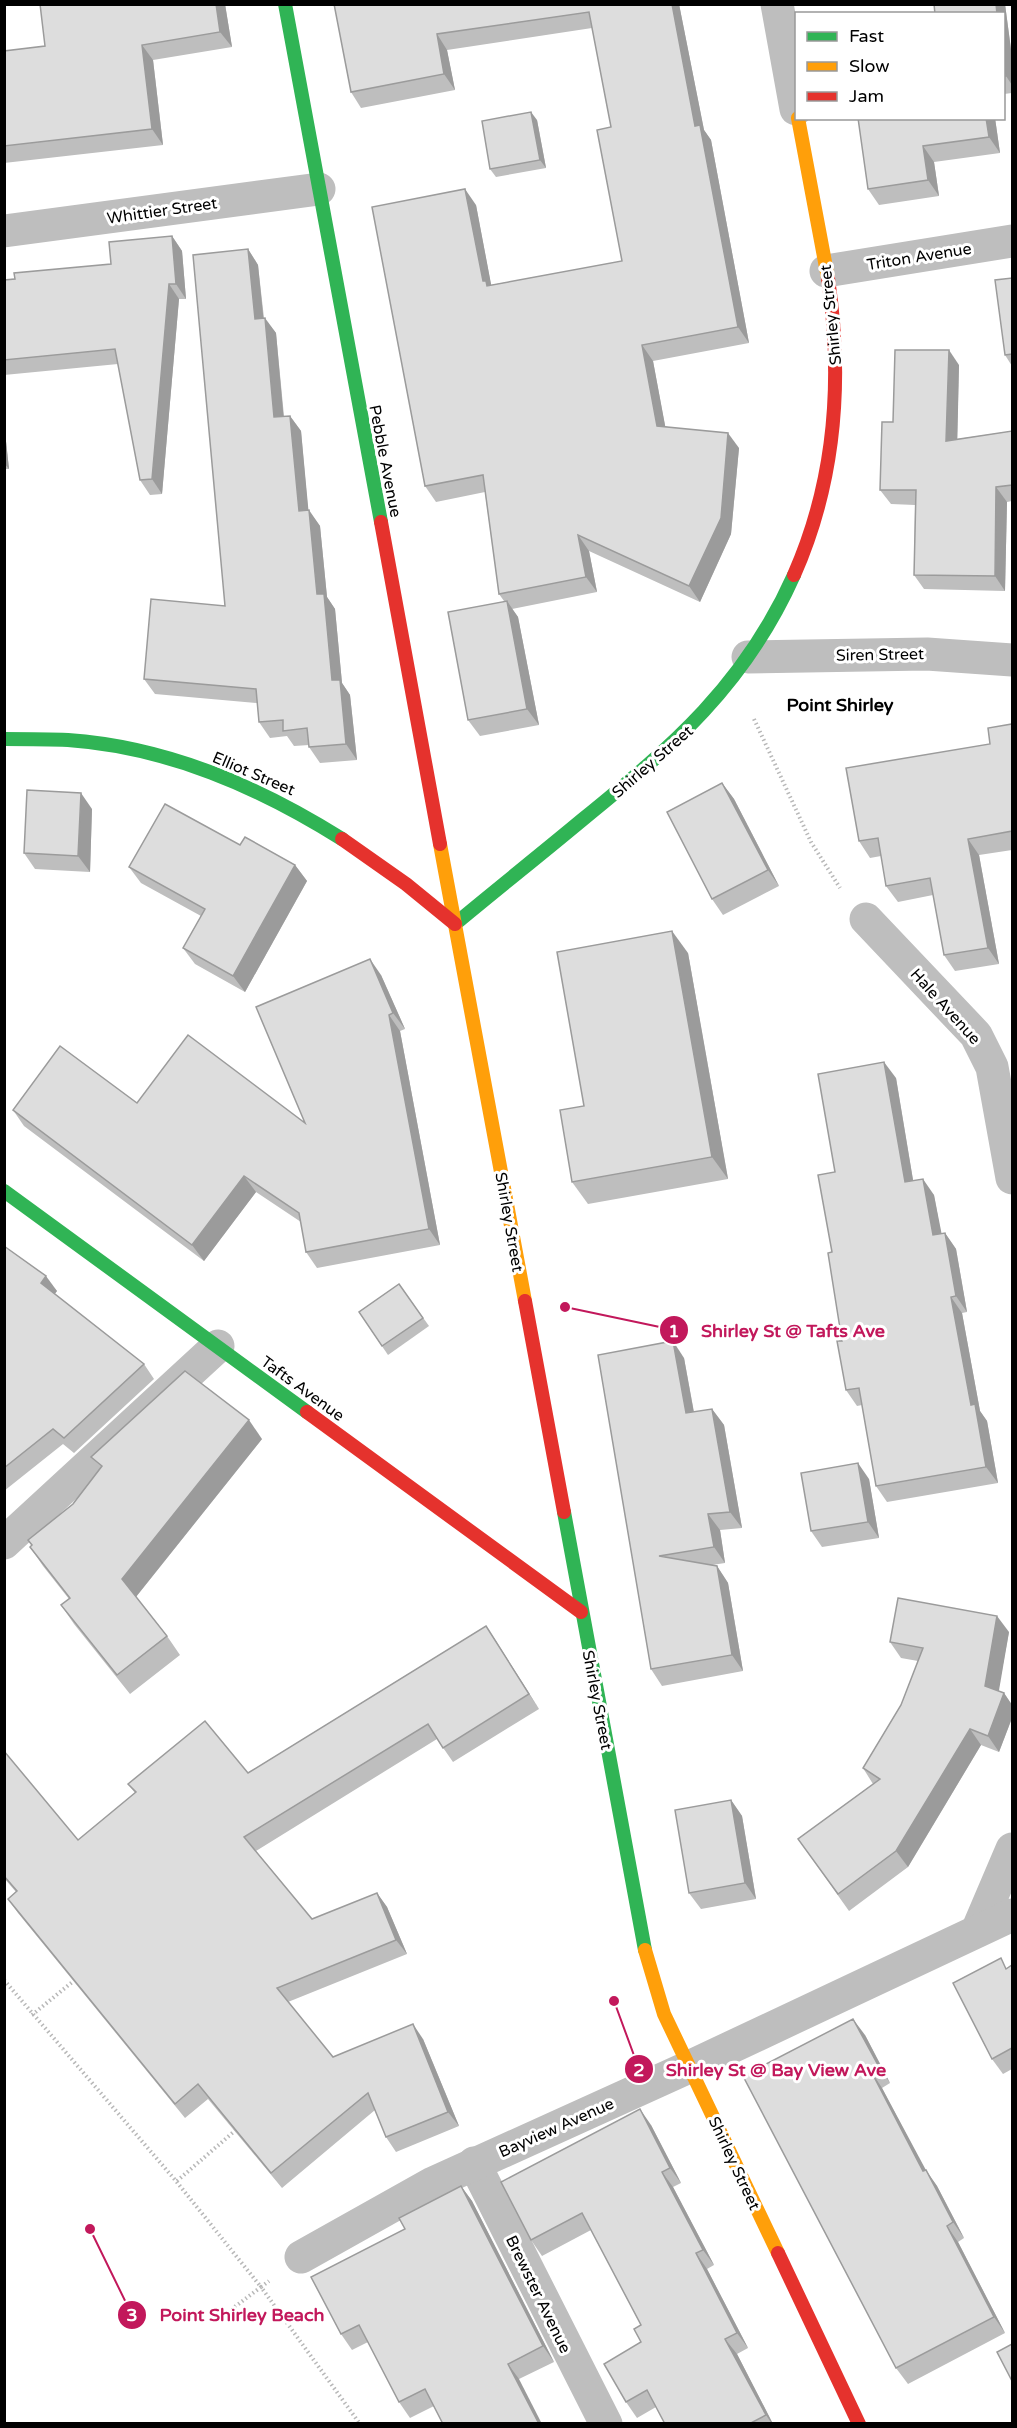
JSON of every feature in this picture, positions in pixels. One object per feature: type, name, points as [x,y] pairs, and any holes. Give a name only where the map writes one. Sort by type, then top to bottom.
[{"type":"main road","name":"Pebble Avenue","points":[[285,4],[455,924]]},
{"type":"main road","name":"Shirley Street","points":[[798,120],[826,271],[835,335],[837,403],[834,436],[824,488],[809,541],[791,585],[748,657],[721,694],[685,733],[455,924],[648,1967],[664,2014],[859,2424]]},
{"type":"main road","name":"Elliot Street","points":[[4,739],[62,740],[140,751],[180,761],[252,788],[288,804],[354,844],[455,924]]},
{"type":"main road","name":"Tafts Avenue","points":[[4,1191],[581,1612]]},
{"type":"street","points":[[777,4],[795,103]]},
{"type":"street","name":"Whittier Street","points":[[4,231],[319,189]]},
{"type":"street","name":"Triton Avenue","points":[[826,271],[1012,241]]},
{"type":"street","name":"Siren Street","points":[[748,657],[927,654],[1012,660]]},
{"type":"street","name":"Hale Avenue","points":[[866,919],[970,1029],[986,1051],[992,1067],[1012,1178]]},
{"type":"street","points":[[4,1543],[218,1346]]},
{"type":"street","points":[[977,1931],[1012,1849]]},
{"type":"street","name":"Bayview Avenue","points":[[301,2257],[392,2204],[474,2163],[689,2067],[1012,1915]]},
{"type":"street","name":"Brewster Avenue","points":[[474,2163],[606,2424]]},
{"type":"path","points":[[760,729],[820,859],[866,919]]},
{"type":"path","points":[[32,2015],[78,1978]]},
{"type":"path","points":[[4,1980],[176,2181],[261,2287],[360,2424]]},
{"type":"path","points":[[176,2181],[245,2121]]},
{"type":"path","points":[[224,2315],[301,2257]]},
{"type":"building","points":[[40,4],[216,4],[220,32],[142,45],[152,129],[4,146],[4,51],[45,46]]},
{"type":"building","points":[[334,4],[672,4],[695,126],[700,125],[738,327],[642,345],[657,426],[728,433],[721,518],[689,586],[578,535],[586,577],[499,594],[483,475],[425,486],[372,207],[465,189],[483,281],[486,281],[487,286],[622,261],[597,130],[611,127],[589,12],[437,34],[444,74],[351,92]]},
{"type":"building","points":[[934,4],[996,4],[997,12],[935,12]]},
{"type":"building","points":[[531,112],[540,160],[490,169],[482,121]]},
{"type":"building","points":[[858,120],[986,120],[989,137],[923,146],[928,180],[868,189]]},
{"type":"building","points":[[172,236],[176,284],[169,284],[152,479],[140,480],[115,349],[4,360],[4,280],[15,279],[14,273],[111,264],[109,242]]},
{"type":"building","points":[[248,249],[255,319],[265,318],[274,417],[290,416],[299,511],[309,510],[317,594],[324,594],[332,680],[340,680],[346,744],[309,747],[307,728],[283,731],[283,720],[259,722],[256,689],[144,679],[151,599],[225,606],[193,255]]},
{"type":"building","points":[[1012,278],[1012,354],[1005,355],[995,280]]},
{"type":"building","points":[[895,350],[949,350],[946,441],[1012,431],[1012,485],[996,487],[995,576],[914,575],[916,490],[880,490],[882,422],[893,422]]},
{"type":"building","points":[[507,601],[527,709],[468,720],[448,612]]},
{"type":"building","points":[[1012,724],[1012,831],[968,839],[988,948],[944,955],[930,878],[886,886],[878,838],[859,841],[846,768],[990,744],[988,728]]},
{"type":"building","points":[[722,783],[768,870],[712,899],[667,812]]},
{"type":"building","points":[[27,790],[81,793],[78,856],[24,853]]},
{"type":"building","points":[[165,804],[240,845],[245,837],[295,865],[233,976],[183,948],[205,909],[129,867]]},
{"type":"building","points":[[672,931],[712,1157],[572,1182],[560,1110],[584,1106],[557,952]]},
{"type":"building","points":[[370,959],[393,1013],[389,1015],[429,1229],[306,1252],[299,1213],[244,1176],[192,1245],[13,1110],[60,1046],[137,1103],[188,1035],[305,1123],[256,1007]]},
{"type":"building","points":[[884,1062],[905,1182],[923,1179],[933,1235],[945,1233],[956,1296],[951,1297],[971,1405],[975,1404],[986,1467],[876,1486],[859,1388],[846,1390],[837,1341],[842,1341],[828,1253],[832,1252],[818,1175],[835,1172],[818,1074]]},
{"type":"building","points":[[4,1246],[46,1276],[41,1283],[144,1364],[64,1438],[53,1429],[4,1468]]},
{"type":"building","points":[[399,1284],[423,1318],[382,1346],[359,1312]]},
{"type":"building","points":[[673,1341],[686,1413],[712,1409],[730,1512],[708,1514],[714,1547],[659,1556],[717,1566],[732,1655],[651,1669],[598,1355]]},
{"type":"building","points":[[185,1371],[249,1420],[122,1579],[167,1636],[117,1675],[61,1605],[70,1598],[30,1547],[32,1545],[28,1540],[73,1504],[102,1466],[91,1457]]},
{"type":"building","points":[[858,1463],[868,1522],[811,1531],[801,1473]]},
{"type":"building","points":[[898,1598],[997,1616],[985,1686],[1004,1693],[988,1736],[970,1729],[896,1851],[838,1894],[798,1839],[880,1779],[863,1768],[901,1705],[923,1648],[890,1642]]},
{"type":"building","points":[[486,1626],[529,1694],[443,1748],[428,1724],[244,1837],[312,1919],[377,1893],[396,1940],[277,1988],[333,2057],[413,2024],[448,2112],[386,2137],[368,2093],[271,2173],[198,2084],[175,2104],[8,1899],[17,1891],[4,1876],[4,1751],[78,1840],[136,1792],[128,1784],[205,1721],[248,1773]]},
{"type":"building","points":[[731,1800],[745,1883],[689,1893],[675,1810]]},
{"type":"building","points":[[1001,1958],[1006,1969],[1012,1965],[1012,2048],[992,2059],[953,1983]]},
{"type":"building","points":[[853,2019],[879,2067],[871,2071],[923,2171],[926,2170],[953,2222],[947,2226],[994,2317],[896,2368],[743,2076]]},
{"type":"building","points":[[640,2109],[670,2168],[662,2172],[703,2250],[696,2253],[737,2333],[725,2339],[766,2415],[749,2424],[665,2424],[647,2390],[626,2402],[604,2364],[641,2342],[634,2329],[641,2325],[582,2213],[531,2240],[501,2182]]},
{"type":"building","points":[[461,2186],[543,2346],[508,2364],[539,2424],[443,2424],[425,2389],[399,2402],[359,2325],[341,2334],[311,2277],[405,2229],[399,2218]]},
{"type":"building","points":[[1012,2344],[1012,2381],[997,2352]]},
{"type":"traffic: fast","points":[[285,4],[381,522]]},
{"type":"traffic: fast","points":[[455,924],[647,766],[704,711],[753,649],[775,614],[794,575]]},
{"type":"traffic: fast","points":[[4,739],[68,740],[105,744],[177,761],[245,787],[342,839]]},
{"type":"traffic: fast","points":[[4,1191],[307,1412]]},
{"type":"traffic: fast","points":[[564,1512],[645,1950]]},
{"type":"traffic: slow","points":[[798,120],[828,278]]},
{"type":"traffic: slow","points":[[440,844],[525,1301]]},
{"type":"traffic: slow","points":[[645,1950],[664,2014],[778,2253]]},
{"type":"traffic: jam","points":[[794,575],[819,503],[832,429],[835,354],[828,278]]},
{"type":"traffic: jam","points":[[381,522],[440,844]]},
{"type":"traffic: jam","points":[[342,839],[406,884],[455,924]]},
{"type":"traffic: jam","points":[[525,1301],[564,1512]]},
{"type":"traffic: jam","points":[[307,1412],[581,1612]]},
{"type":"traffic: jam","points":[[778,2253],[859,2424]]},
{"type":"place","name":"Shirley St @ Tafts Ave","points":[[565,1307]]},
{"type":"place","name":"Shirley St @ Bay View Ave","points":[[614,2001]]},
{"type":"place","name":"Point Shirley Beach","points":[[90,2229]]},
{"type":"district","name":"Point Shirley","points":[[840,705]]}]
